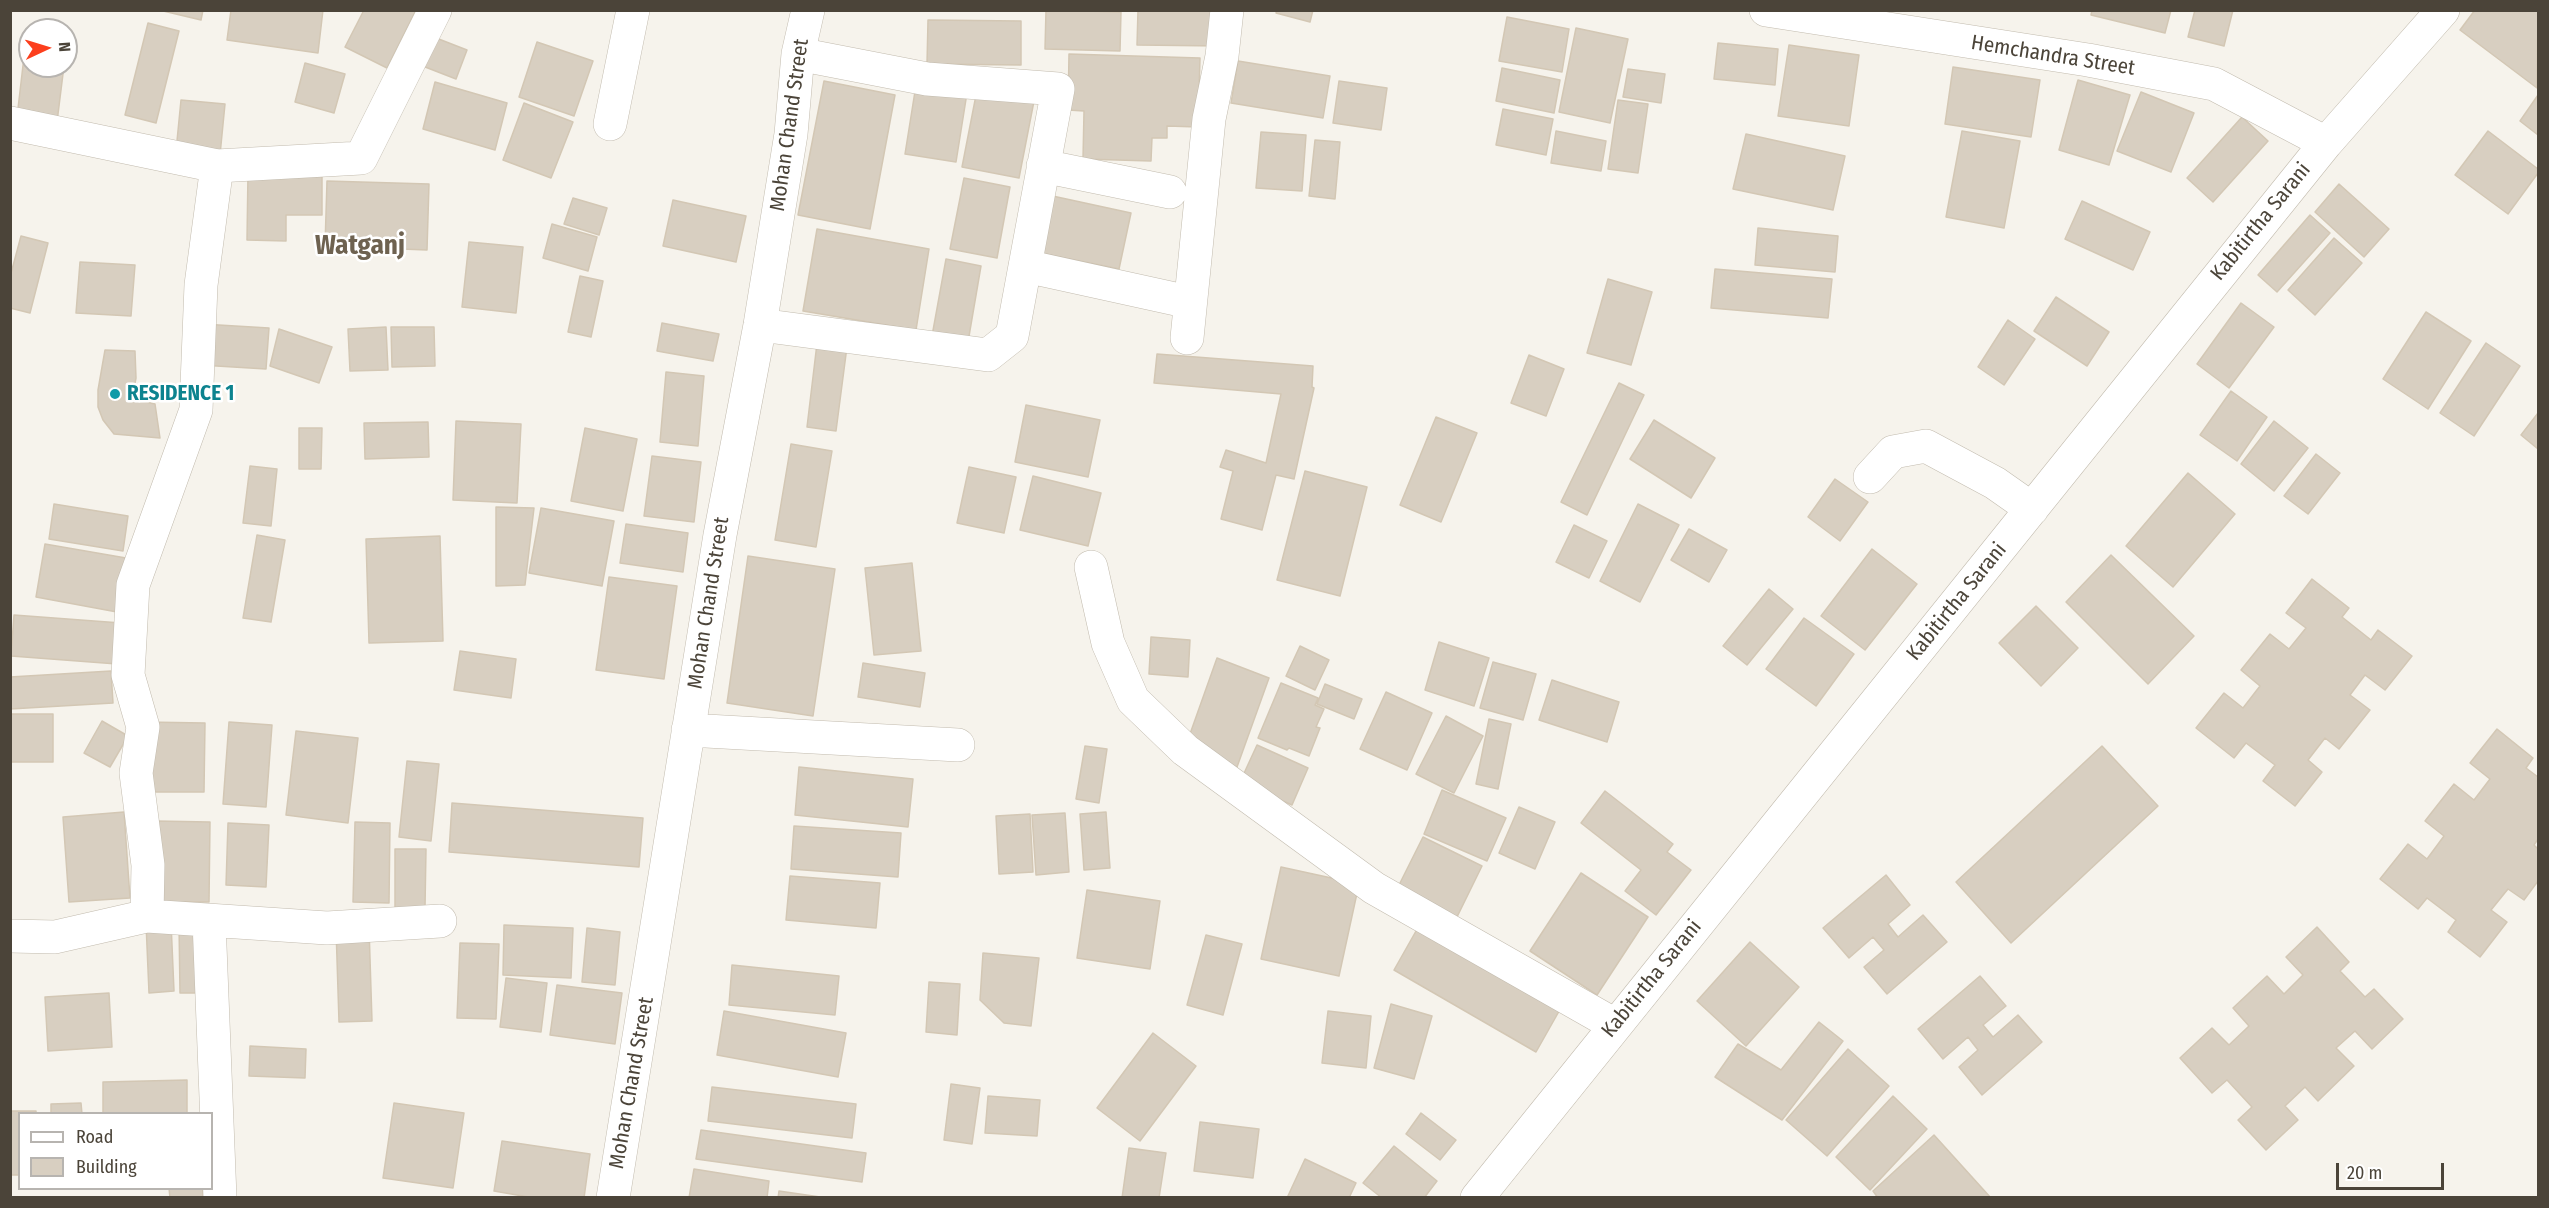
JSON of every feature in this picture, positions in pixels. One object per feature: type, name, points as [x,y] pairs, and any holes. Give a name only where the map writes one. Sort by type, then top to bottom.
[{"type":"street","points":[[10,123],[217,166],[361,158],[435,10]]},
{"type":"street","points":[[610,124],[633,10]]},
{"type":"street","name":"Mohan Chand Street","points":[[613,1197],[722,523],[760,325],[791,135],[798,54],[808,10]]},
{"type":"street","points":[[1187,338],[1209,118],[1222,56],[1227,10]]},
{"type":"street","name":"Hemchandra Street","points":[[1766,10],[2088,60],[2214,84],[2326,143]]},
{"type":"street","name":"Kabitirtha Sarani","points":[[1477,1197],[2326,143],[2443,10]]},
{"type":"street","points":[[760,325],[987,355],[1012,336],[1058,89],[927,79],[798,54]]},
{"type":"street","points":[[147,916],[148,865],[136,773],[143,727],[128,675],[134,585],[196,410],[201,285],[217,166]]},
{"type":"street","points":[[1043,166],[1170,192]]},
{"type":"street","points":[[1025,266],[1189,303]]},
{"type":"street","points":[[1870,477],[1893,452],[1926,446],[1995,483],[2032,509]]},
{"type":"street","points":[[1091,567],[1108,643],[1132,700],[1185,750],[1374,888],[1615,1025]]},
{"type":"street","points":[[688,730],[958,745]]},
{"type":"street","points":[[10,936],[55,937],[147,916],[327,928],[440,921]]},
{"type":"street","points":[[209,921],[220,1197]]},
{"type":"building","points":[[159,10],[203,10],[201,20]]},
{"type":"building","points":[[231,10],[323,10],[318,53],[227,40]]},
{"type":"building","points":[[364,10],[416,10],[387,68],[345,47]]},
{"type":"building","points":[[1046,10],[1121,12],[1120,51],[1045,49]]},
{"type":"building","points":[[1138,10],[1220,10],[1220,46],[1137,45]]},
{"type":"building","points":[[1277,10],[1313,10],[1310,22],[1276,13]]},
{"type":"building","points":[[2092,10],[2171,10],[2165,33],[2091,15]]},
{"type":"building","points":[[2195,10],[2233,10],[2224,46],[2188,37]]},
{"type":"building","points":[[2475,10],[2538,10],[2537,88],[2460,30]]},
{"type":"building","points":[[1507,17],[1569,29],[1562,72],[1499,61]]},
{"type":"building","points":[[928,20],[1021,21],[1021,65],[927,64]]},
{"type":"building","points":[[148,23],[179,31],[156,123],[125,115]]},
{"type":"building","points":[[1576,28],[1628,39],[1610,123],[1559,112]]},
{"type":"building","points":[[431,36],[467,50],[456,79],[420,65]]},
{"type":"building","points":[[537,42],[593,61],[574,116],[519,97]]},
{"type":"building","points":[[1718,43],[1778,49],[1775,85],[1714,79]]},
{"type":"building","points":[[1789,45],[1859,55],[1849,126],[1778,116]]},
{"type":"building","points":[[1069,54],[1200,58],[1198,127],[1167,126],[1167,138],[1152,138],[1151,161],[1083,159],[1084,111],[1068,110]]},
{"type":"building","points":[[1238,61],[1330,76],[1323,118],[1231,103]]},
{"type":"building","points":[[305,63],[345,74],[334,113],[295,102]]},
{"type":"building","points":[[1953,67],[2040,80],[2031,137],[1945,124]]},
{"type":"building","points":[[1502,68],[1560,80],[1554,113],[1496,101]]},
{"type":"building","points":[[1628,69],[1665,74],[1661,103],[1623,97]]},
{"type":"building","points":[[22,78],[62,78],[57,122],[17,117]]},
{"type":"building","points":[[2078,80],[2130,95],[2109,165],[2059,150]]},
{"type":"building","points":[[824,81],[895,95],[870,229],[798,215]]},
{"type":"building","points":[[1339,81],[1387,88],[1381,130],[1333,123]]},
{"type":"building","points":[[435,82],[507,103],[495,150],[423,129]]},
{"type":"building","points":[[916,85],[967,93],[956,162],[905,154]]},
{"type":"building","points":[[978,85],[1035,96],[1019,178],[962,167]]},
{"type":"building","points":[[2141,92],[2194,113],[2171,172],[2117,151]]},
{"type":"building","points":[[2538,95],[2538,135],[2520,121]]},
{"type":"building","points":[[181,100],[225,104],[220,155],[176,151]]},
{"type":"building","points":[[1618,100],[1648,104],[1638,173],[1608,169]]},
{"type":"building","points":[[524,103],[573,122],[551,178],[503,160]]},
{"type":"building","points":[[1503,109],[1553,119],[1546,155],[1496,145]]},
{"type":"building","points":[[2242,117],[2268,141],[2213,202],[2187,178]]},
{"type":"building","points":[[1556,131],[1606,141],[1601,171],[1551,163]]},
{"type":"building","points":[[1962,131],[2020,141],[2004,228],[1946,217]]},
{"type":"building","points":[[2488,131],[2538,169],[2538,173],[2508,214],[2455,175]]},
{"type":"building","points":[[1261,132],[1306,135],[1302,191],[1256,188]]},
{"type":"building","points":[[1746,134],[1845,156],[1833,210],[1733,189]]},
{"type":"building","points":[[1315,140],[1340,142],[1335,199],[1309,196]]},
{"type":"building","points":[[248,172],[322,172],[322,215],[286,215],[286,241],[247,240]]},
{"type":"building","points":[[964,178],[1010,187],[997,258],[950,249]]},
{"type":"building","points":[[327,181],[429,184],[427,250],[325,246]]},
{"type":"building","points":[[2339,184],[2389,229],[2364,257],[2315,212]]},
{"type":"building","points":[[1048,195],[1131,213],[1119,269],[1036,252]]},
{"type":"building","points":[[573,198],[607,208],[599,235],[564,224]]},
{"type":"building","points":[[673,200],[746,216],[736,262],[663,246]]},
{"type":"building","points":[[2082,201],[2150,232],[2133,270],[2065,239]]},
{"type":"building","points":[[2310,215],[2330,233],[2277,292],[2258,275]]},
{"type":"building","points":[[552,224],[597,237],[588,271],[543,258]]},
{"type":"building","points":[[1758,228],[1838,236],[1835,272],[1755,265]]},
{"type":"building","points":[[817,229],[929,249],[916,330],[803,311]]},
{"type":"building","points":[[21,236],[48,243],[30,313],[10,308],[10,277]]},
{"type":"building","points":[[2334,238],[2362,263],[2315,315],[2288,290]]},
{"type":"building","points":[[469,242],[523,247],[516,313],[462,307]]},
{"type":"building","points":[[946,259],[981,266],[968,342],[932,336]]},
{"type":"building","points":[[80,262],[135,265],[131,316],[76,313]]},
{"type":"building","points":[[1715,269],[1832,279],[1828,318],[1711,308]]},
{"type":"building","points":[[580,276],[603,281],[591,337],[568,332]]},
{"type":"building","points":[[1608,279],[1652,292],[1631,365],[1587,353]]},
{"type":"building","points":[[2056,297],[2109,332],[2087,366],[2034,331]]},
{"type":"building","points":[[2241,303],[2274,327],[2229,388],[2197,364]]},
{"type":"building","points":[[2426,312],[2471,341],[2428,409],[2383,379]]},
{"type":"building","points":[[2008,320],[2035,339],[2004,385],[1978,367]]},
{"type":"building","points":[[662,323],[719,334],[713,361],[657,351]]},
{"type":"building","points":[[202,324],[269,328],[266,369],[200,365]]},
{"type":"building","points":[[386,327],[388,370],[350,371],[348,329]]},
{"type":"building","points":[[391,327],[434,327],[435,366],[392,367]]},
{"type":"building","points":[[279,329],[332,347],[319,383],[270,366]]},
{"type":"building","points":[[818,335],[848,339],[836,431],[807,427]]},
{"type":"building","points":[[2486,343],[2520,366],[2474,436],[2440,413]]},
{"type":"building","name":"RESIDENCE 1","points":[[105,350],[135,351],[136,378],[132,399],[155,404],[160,438],[114,434],[103,420],[98,407],[98,390]]},
{"type":"building","points":[[1157,354],[1313,366],[1312,387],[1314,388],[1294,479],[1276,475],[1262,530],[1221,519],[1233,471],[1220,467],[1226,450],[1266,463],[1281,394],[1154,383]]},
{"type":"building","points":[[1529,355],[1564,369],[1546,416],[1511,403]]},
{"type":"building","points":[[666,372],[704,376],[698,446],[660,442]]},
{"type":"building","points":[[1619,383],[1644,395],[1587,515],[1561,502]]},
{"type":"building","points":[[2231,391],[2267,417],[2237,461],[2200,435]]},
{"type":"building","points":[[1026,405],[1100,420],[1088,477],[1015,462]]},
{"type":"building","points":[[2538,413],[2538,449],[2521,435]]},
{"type":"building","points":[[1436,417],[1477,433],[1441,522],[1400,505]]},
{"type":"building","points":[[1654,420],[1715,458],[1691,498],[1630,459]]},
{"type":"building","points":[[456,421],[521,424],[517,503],[453,500]]},
{"type":"building","points":[[2274,421],[2308,448],[2274,491],[2241,464]]},
{"type":"building","points":[[428,422],[429,457],[365,459],[364,423]]},
{"type":"building","points":[[299,428],[322,428],[321,469],[299,469]]},
{"type":"building","points":[[585,428],[637,439],[623,511],[571,501]]},
{"type":"building","points":[[791,444],[832,451],[816,547],[775,540]]},
{"type":"building","points":[[2316,454],[2340,473],[2308,514],[2284,496]]},
{"type":"building","points":[[652,456],[701,462],[694,522],[644,516]]},
{"type":"building","points":[[250,466],[277,469],[271,526],[243,523]]},
{"type":"building","points":[[969,467],[1016,477],[1004,533],[957,523]]},
{"type":"building","points":[[1305,471],[1367,487],[1340,596],[1277,580]]},
{"type":"building","points":[[2188,473],[2235,514],[2173,587],[2126,546]]},
{"type":"building","points":[[1033,476],[1101,493],[1088,546],[1020,530]]},
{"type":"building","points":[[1835,479],[1868,502],[1840,541],[1808,517]]},
{"type":"building","points":[[54,504],[128,516],[123,551],[49,539]]},
{"type":"building","points":[[1638,504],[1679,525],[1640,602],[1600,581]]},
{"type":"building","points":[[496,507],[534,508],[525,585],[496,586]]},
{"type":"building","points":[[541,508],[614,521],[602,586],[529,573]]},
{"type":"building","points":[[626,524],[688,533],[683,572],[620,563]]},
{"type":"building","points":[[1574,525],[1607,541],[1589,578],[1556,562]]},
{"type":"building","points":[[1689,529],[1727,550],[1709,582],[1671,560]]},
{"type":"building","points":[[257,535],[285,540],[271,622],[243,618]]},
{"type":"building","points":[[440,536],[443,641],[369,643],[366,539]]},
{"type":"building","points":[[45,544],[126,558],[117,612],[36,597]]},
{"type":"building","points":[[1872,549],[1917,584],[1865,650],[1821,616]]},
{"type":"building","points":[[2111,555],[2194,636],[2148,684],[2066,602]]},
{"type":"building","points":[[748,556],[835,569],[813,716],[727,703]]},
{"type":"building","points":[[912,563],[921,651],[874,655],[865,568]]},
{"type":"building","points":[[609,577],[677,586],[664,679],[596,670]]},
{"type":"building","points":[[2312,579],[2349,608],[2342,617],[2371,640],[2378,630],[2412,656],[2385,690],[2365,675],[2350,695],[2370,710],[2339,749],[2325,738],[2308,760],[2322,772],[2295,806],[2263,781],[2275,765],[2246,743],[2234,758],[2196,728],[2224,693],[2243,708],[2260,686],[2241,670],[2270,634],[2289,649],[2306,628],[2286,613]]},
{"type":"building","points":[[1769,589],[1793,609],[1747,665],[1723,646]]},
{"type":"building","points":[[2036,606],[2078,648],[2041,686],[1999,643]]},
{"type":"building","points":[[14,615],[121,623],[117,664],[11,656]]},
{"type":"building","points":[[1804,618],[1854,654],[1816,706],[1766,669]]},
{"type":"building","points":[[1151,637],[1190,640],[1188,677],[1149,674]]},
{"type":"building","points":[[1439,642],[1489,658],[1474,706],[1425,690]]},
{"type":"building","points":[[1300,646],[1329,660],[1315,690],[1286,676]]},
{"type":"building","points":[[460,651],[516,659],[511,698],[454,690]]},
{"type":"building","points":[[1217,658],[1269,678],[1237,767],[1185,748]]},
{"type":"building","points":[[1493,662],[1536,674],[1523,720],[1480,708]]},
{"type":"building","points":[[863,663],[925,673],[920,707],[858,697]]},
{"type":"building","points":[[111,671],[113,703],[10,709],[10,677]]},
{"type":"building","points":[[1552,680],[1619,702],[1607,742],[1539,720]]},
{"type":"building","points":[[1281,683],[1318,698],[1315,705],[1324,709],[1316,727],[1320,728],[1309,756],[1258,738]]},
{"type":"building","points":[[1325,684],[1362,699],[1354,719],[1317,704]]},
{"type":"building","points":[[1386,692],[1432,713],[1407,770],[1360,749]]},
{"type":"building","points":[[10,714],[53,714],[53,762],[10,762]]},
{"type":"building","points":[[1446,716],[1483,736],[1454,793],[1416,774]]},
{"type":"building","points":[[1489,719],[1511,724],[1498,789],[1476,784]]},
{"type":"building","points":[[102,721],[128,736],[110,767],[84,753]]},
{"type":"building","points":[[145,722],[205,723],[204,792],[145,792]]},
{"type":"building","points":[[229,722],[272,725],[266,807],[223,804]]},
{"type":"building","points":[[2497,729],[2533,758],[2526,768],[2538,777],[2538,839],[2534,845],[2538,849],[2538,881],[2524,900],[2508,889],[2491,910],[2507,922],[2480,957],[2448,932],[2456,920],[2427,898],[2418,909],[2380,879],[2408,844],[2427,859],[2444,836],[2425,821],[2454,784],[2474,800],[2490,779],[2470,763]]},
{"type":"building","points":[[296,731],[358,738],[348,823],[286,815]]},
{"type":"building","points":[[1257,745],[1308,768],[1292,805],[1240,782]]},
{"type":"building","points":[[1085,746],[1107,749],[1099,803],[1076,799]]},
{"type":"building","points":[[2102,746],[2158,806],[2011,943],[1956,882]]},
{"type":"building","points":[[407,761],[439,764],[431,841],[399,837]]},
{"type":"building","points":[[799,767],[913,779],[908,827],[795,815]]},
{"type":"building","points":[[1442,790],[1506,818],[1487,861],[1424,834]]},
{"type":"building","points":[[1605,791],[1673,844],[1667,852],[1691,870],[1656,915],[1625,891],[1641,870],[1581,823]]},
{"type":"building","points":[[452,803],[643,818],[639,867],[449,852]]},
{"type":"building","points":[[1519,807],[1555,822],[1535,869],[1499,853]]},
{"type":"building","points":[[124,812],[130,898],[69,902],[63,817]]},
{"type":"building","points":[[1106,812],[1110,868],[1084,870],[1080,814]]},
{"type":"building","points":[[1065,813],[1069,872],[1036,875],[1032,815]]},
{"type":"building","points":[[1030,814],[1033,872],[999,874],[996,816]]},
{"type":"building","points":[[156,821],[210,822],[209,902],[155,902]]},
{"type":"building","points":[[355,822],[390,823],[389,903],[353,902]]},
{"type":"building","points":[[228,823],[269,825],[266,887],[226,885]]},
{"type":"building","points":[[794,826],[901,833],[898,877],[791,869]]},
{"type":"building","points":[[1423,837],[1482,866],[1456,919],[1397,889]]},
{"type":"building","points":[[395,849],[426,849],[425,908],[395,908]]},
{"type":"building","points":[[1281,867],[1359,884],[1339,976],[1261,959]]},
{"type":"building","points":[[1581,873],[1648,917],[1597,995],[1530,951]]},
{"type":"building","points":[[1886,875],[1910,905],[1888,924],[1898,937],[1923,915],[1947,942],[1887,994],[1864,967],[1884,950],[1873,937],[1849,958],[1823,928]]},
{"type":"building","points":[[790,876],[880,883],[876,928],[786,920]]},
{"type":"building","points":[[1087,890],[1160,901],[1150,969],[1077,958]]},
{"type":"building","points":[[171,922],[174,991],[149,993],[146,923]]},
{"type":"building","points":[[179,924],[203,924],[204,993],[180,993]]},
{"type":"building","points":[[1420,924],[1562,1006],[1536,1052],[1394,970]]},
{"type":"building","points":[[504,925],[573,928],[571,978],[503,975]]},
{"type":"building","points":[[369,927],[372,1021],[339,1022],[336,928]]},
{"type":"building","points":[[2317,927],[2349,962],[2340,971],[2365,997],[2374,989],[2403,1019],[2372,1049],[2355,1031],[2336,1048],[2354,1066],[2318,1101],[2305,1087],[2285,1106],[2298,1120],[2266,1150],[2238,1120],[2252,1107],[2227,1080],[2212,1093],[2180,1058],[2212,1028],[2229,1045],[2249,1026],[2233,1008],[2267,976],[2284,994],[2303,975],[2286,957]]},
{"type":"building","points":[[587,928],[620,932],[615,985],[582,982]]},
{"type":"building","points":[[1206,935],[1242,944],[1223,1015],[1187,1005]]},
{"type":"building","points":[[1750,942],[1799,987],[1746,1046],[1697,1001]]},
{"type":"building","points":[[460,943],[499,944],[496,1019],[457,1018]]},
{"type":"building","points":[[983,953],[1039,958],[1031,1026],[1004,1023],[980,1000]]},
{"type":"building","points":[[732,965],[839,976],[835,1015],[729,1005]]},
{"type":"building","points":[[1980,976],[2006,1006],[1983,1025],[1993,1037],[2018,1015],[2042,1042],[1982,1095],[1959,1067],[1978,1050],[1968,1037],[1943,1059],[1918,1029]]},
{"type":"building","points":[[506,978],[547,983],[541,1032],[500,1027]]},
{"type":"building","points":[[929,982],[960,984],[957,1035],[926,1032]]},
{"type":"building","points":[[557,985],[622,993],[615,1044],[550,1035]]},
{"type":"building","points":[[109,993],[112,1047],[48,1051],[45,997]]},
{"type":"building","points":[[1391,1004],[1432,1016],[1414,1079],[1374,1068]]},
{"type":"building","points":[[724,1011],[846,1033],[838,1077],[717,1055]]},
{"type":"building","points":[[1328,1011],[1371,1016],[1366,1068],[1322,1063]]},
{"type":"building","points":[[1819,1022],[1843,1041],[1782,1120],[1715,1077],[1738,1044],[1781,1070]]},
{"type":"building","points":[[1153,1033],[1196,1066],[1140,1141],[1097,1108]]},
{"type":"building","points":[[250,1046],[306,1049],[305,1078],[249,1076]]},
{"type":"building","points":[[1848,1049],[1889,1086],[1827,1156],[1786,1120]]},
{"type":"building","points":[[187,1080],[187,1112],[103,1112],[103,1082]]},
{"type":"building","points":[[951,1084],[980,1088],[972,1144],[944,1140]]},
{"type":"building","points":[[712,1087],[856,1104],[852,1138],[708,1121]]},
{"type":"building","points":[[988,1096],[1040,1100],[1037,1136],[985,1133]]},
{"type":"building","points":[[1893,1096],[1927,1129],[1870,1190],[1836,1157]]},
{"type":"building","points":[[81,1103],[82,1112],[51,1112],[51,1104]]},
{"type":"building","points":[[394,1103],[464,1113],[453,1188],[383,1178]]},
{"type":"building","points":[[10,1111],[36,1111],[18,1112],[18,1175],[10,1175]]},
{"type":"building","points":[[1421,1113],[1456,1140],[1440,1160],[1406,1134]]},
{"type":"building","points":[[1200,1122],[1259,1129],[1253,1178],[1194,1171]]},
{"type":"building","points":[[701,1130],[866,1153],[862,1182],[696,1159]]},
{"type":"building","points":[[1934,1135],[1991,1198],[1878,1198],[1873,1191]]},
{"type":"building","points":[[502,1141],[590,1154],[584,1198],[534,1198],[494,1191]]},
{"type":"building","points":[[1394,1146],[1437,1181],[1424,1198],[1382,1198],[1363,1183]]},
{"type":"building","points":[[1129,1148],[1166,1153],[1159,1198],[1122,1198]]},
{"type":"building","points":[[1305,1159],[1356,1183],[1349,1198],[1287,1198]]},
{"type":"building","points":[[694,1169],[769,1181],[767,1198],[689,1198]]},
{"type":"building","points":[[169,1190],[203,1190],[203,1198],[170,1198]]},
{"type":"building","points":[[779,1191],[827,1198],[778,1198]]},
{"type":"place","name":"RESIDENCE 1","points":[[115,394]]},
{"type":"district","name":"Watganj","points":[[360,246]]}]
